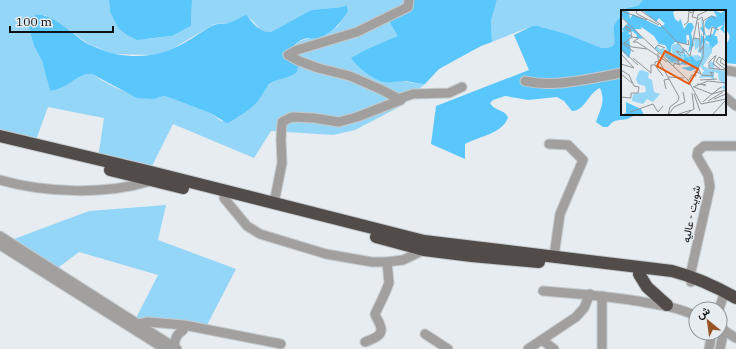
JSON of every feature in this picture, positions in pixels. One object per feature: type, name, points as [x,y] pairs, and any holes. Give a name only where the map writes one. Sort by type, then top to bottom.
[{"type":"highway","points":[[0,136],[274,203],[317,218],[424,250],[472,256],[534,258],[554,256],[655,268],[708,283],[736,298]]},
{"type":"highway","points":[[0,143],[224,198],[424,241],[639,274],[690,279],[736,304]]},
{"type":"highway","points":[[639,274],[647,287],[667,305]]},
{"type":"street","points":[[409,0],[408,7],[357,32],[297,50],[288,55],[318,68],[350,76],[382,90],[398,99],[413,94],[449,93],[462,87]]},
{"type":"street","points":[[726,70],[736,72]]},
{"type":"street","points":[[525,81],[538,84],[560,83],[621,73]]},
{"type":"street","points":[[726,98],[736,106]]},
{"type":"street","points":[[274,203],[282,163],[282,122],[292,117],[314,118],[339,122],[357,117],[401,100],[398,99]]},
{"type":"street","points":[[549,144],[568,145],[583,160],[560,214],[554,256]]},
{"type":"street","name":"شويت - عاليه","points":[[690,279],[710,187],[708,175],[697,156],[698,151],[704,146],[736,146]]},
{"type":"street","points":[[0,180],[40,188],[88,190],[114,189],[151,181]]},
{"type":"street","points":[[224,198],[247,226],[260,234],[326,254],[372,262],[387,262],[403,260],[424,250]]},
{"type":"street","points":[[0,236],[135,327],[171,328],[198,332],[212,331]]},
{"type":"street","points":[[3,250],[172,348],[175,339],[183,330]]},
{"type":"street","points":[[365,342],[378,336],[381,332],[381,326],[375,314],[387,288],[389,278],[387,262]]},
{"type":"street","points":[[542,291],[590,294],[667,305],[688,313]]},
{"type":"street","points":[[528,349],[576,318],[584,308],[590,294]]},
{"type":"street","points":[[602,296],[602,349]]},
{"type":"street","points":[[722,301],[724,297]]},
{"type":"street","points":[[135,327],[148,322],[171,324],[200,328],[281,344]]},
{"type":"street","points":[[425,334],[448,349]]},
{"type":"street","points":[[542,340],[554,349]]},
{"type":"shaded area","points":[[0,0],[109,0],[110,12],[118,28],[148,39],[172,36],[191,26],[192,0],[413,0],[389,21],[399,36],[367,49],[357,55],[355,63],[379,80],[425,84],[405,100],[399,107],[355,130],[333,135],[271,131],[254,158],[173,124],[150,170],[98,158],[104,118],[48,107],[36,140],[0,132]],"holes":[[[347,5],[348,11],[338,26],[332,30],[298,42],[288,53],[276,80],[265,88],[260,98],[253,106],[239,117],[221,121],[210,113],[165,96],[157,98],[137,96],[108,84],[92,74],[84,75],[63,87],[50,91],[42,61],[34,46],[27,21],[35,15],[45,15],[60,23],[87,43],[113,54],[151,55],[161,54],[172,49],[214,24],[230,23],[241,17],[250,19],[261,30],[271,32],[311,10],[342,7]]]},
{"type":"shaded area","points":[[109,0],[192,0],[191,26],[172,36],[137,40],[118,28],[110,12]]},
{"type":"shaded area","points":[[413,0],[497,0],[491,21],[492,42],[481,46],[439,69],[425,84],[406,81],[384,82],[375,79],[361,69],[351,58],[367,49],[398,36],[389,21],[388,16]]},
{"type":"shaded area","points":[[497,0],[644,1],[639,5],[631,6],[626,10],[621,10],[621,16],[614,26],[614,45],[608,48],[602,48],[567,34],[538,26],[532,26],[492,42],[491,21]]},
{"type":"shaded area","points":[[643,0],[736,0],[736,64],[726,63],[726,44],[730,37],[726,30],[726,10],[626,10],[627,8],[639,5]]},
{"type":"shaded area","points":[[347,5],[348,11],[342,20],[332,30],[318,38],[308,38],[302,40],[296,43],[290,50],[288,53],[298,66],[297,72],[271,83],[267,86],[257,102],[250,109],[227,123],[210,113],[165,96],[153,99],[137,98],[92,74],[84,75],[63,87],[50,91],[42,61],[34,46],[27,21],[33,16],[41,15],[49,17],[57,21],[86,43],[96,48],[115,54],[145,56],[173,49],[211,26],[229,23],[246,15],[260,29],[271,32],[311,10],[342,7]]},
{"type":"shaded area","points":[[621,16],[621,115],[634,115],[630,118],[617,120],[608,127],[603,127],[596,122],[601,109],[602,101],[602,93],[600,88],[592,94],[580,108],[572,111],[564,101],[557,97],[528,100],[505,96],[493,100],[490,103],[492,106],[506,114],[508,117],[506,122],[496,131],[465,144],[465,159],[431,144],[436,106],[529,70],[514,35],[532,26],[538,26],[567,34],[602,48],[608,48],[614,45],[614,26]]},
{"type":"shaded area","points":[[166,205],[158,240],[236,269],[206,327],[134,322],[158,275],[79,252],[55,270],[14,239],[89,211]]}]
